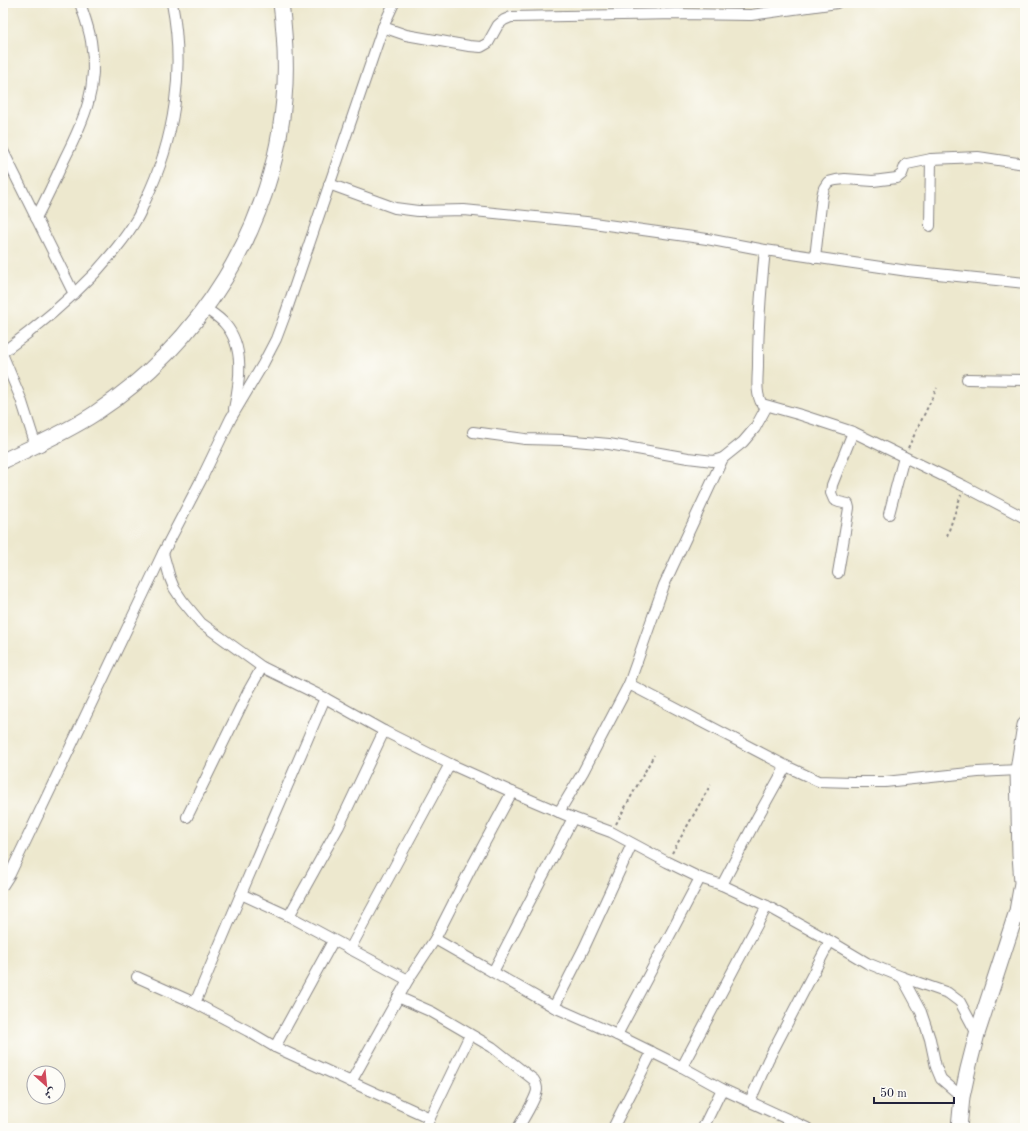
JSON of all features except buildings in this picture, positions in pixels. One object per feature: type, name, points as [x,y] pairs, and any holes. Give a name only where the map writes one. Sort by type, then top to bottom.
[{"type":"street","points":[[36,218],[80,128],[91,94],[93,59],[91,41],[80,3]]},
{"type":"street","points":[[3,352],[27,335],[74,294],[112,254],[136,220],[154,183],[168,144],[176,104],[178,63],[176,22],[172,3]]},
{"type":"street","points":[[3,462],[68,430],[119,396],[143,376],[187,331],[224,281],[240,253],[253,224],[273,163],[280,131],[286,66],[280,3]]},
{"type":"street","points":[[3,886],[163,553],[231,418],[276,339],[383,27],[394,3]]},
{"type":"street","points":[[383,27],[406,36],[481,47],[488,43],[498,25],[511,17],[677,14],[751,15],[837,3]]},
{"type":"street","points":[[3,151],[74,294]]},
{"type":"street","points":[[815,258],[822,196],[824,188],[828,182],[841,179],[873,181],[897,178],[902,174],[907,164],[931,159],[978,157],[1025,164]]},
{"type":"street","points":[[930,226],[931,159]]},
{"type":"street","points":[[329,184],[396,208],[418,211],[464,210],[586,222],[707,239],[815,258],[908,271],[1025,283]]},
{"type":"street","points":[[765,250],[758,344],[758,392],[759,400],[762,404],[853,432],[964,486],[1025,518]]},
{"type":"street","points":[[205,308],[224,323],[230,330],[237,348],[239,357],[238,382],[231,418]]},
{"type":"street","points":[[3,356],[21,398],[36,446]]},
{"type":"street","points":[[967,379],[1025,380]]},
{"type":"street","points":[[559,812],[583,772],[628,684],[664,586],[724,458],[747,438],[755,428],[767,406]]},
{"type":"street","points":[[473,432],[525,439],[564,440],[609,444],[713,461],[724,458]]},
{"type":"street","points":[[838,573],[849,508],[848,504],[834,500],[831,493],[832,484],[853,432]]},
{"type":"street","points":[[889,514],[904,457]]},
{"type":"street","points":[[163,553],[174,588],[201,623],[262,667],[325,698],[384,731],[450,764],[573,818],[611,832],[700,878],[722,885],[767,906],[867,963],[948,993],[960,1002],[977,1034]]},
{"type":"street","points":[[187,817],[249,690],[262,667]]},
{"type":"street","points":[[628,684],[818,781],[885,782],[978,772],[1018,770]]},
{"type":"street","points":[[195,1003],[325,698]]},
{"type":"street","points":[[959,1128],[962,1098],[977,1034],[1017,911],[1022,883],[1018,770],[1025,725]]},
{"type":"street","points":[[289,916],[339,826],[384,731]]},
{"type":"street","points":[[350,949],[450,764]]},
{"type":"street","points":[[722,885],[786,766]]},
{"type":"street","points":[[351,1082],[398,997],[435,939],[512,792]]},
{"type":"street","points":[[493,972],[573,818]]},
{"type":"street","points":[[554,1007],[584,948],[632,844]]},
{"type":"street","points":[[617,1035],[700,878]]},
{"type":"street","points":[[241,894],[289,916],[408,980]]},
{"type":"street","points":[[682,1067],[767,906]]},
{"type":"street","points":[[435,939],[554,1007],[617,1035],[682,1067],[722,1089],[805,1128]]},
{"type":"street","points":[[275,1047],[333,941]]},
{"type":"street","points":[[750,1101],[768,1060],[830,941]]},
{"type":"street","points":[[137,977],[195,1003],[275,1047],[430,1118]]},
{"type":"street","points":[[902,977],[921,1012],[930,1039],[936,1067],[941,1078],[962,1098]]},
{"type":"street","points":[[398,997],[432,1012],[492,1047],[534,1080],[537,1090],[518,1128]]},
{"type":"street","points":[[425,1128],[470,1035]]},
{"type":"street","points":[[613,1128],[652,1052]]},
{"type":"street","points":[[703,1128],[722,1089]]},
{"type":"path","points":[[904,457],[937,388]]},
{"type":"path","points":[[947,536],[964,486]]},
{"type":"path","points":[[611,832],[654,755]]},
{"type":"path","points":[[667,862],[711,784]]}]
